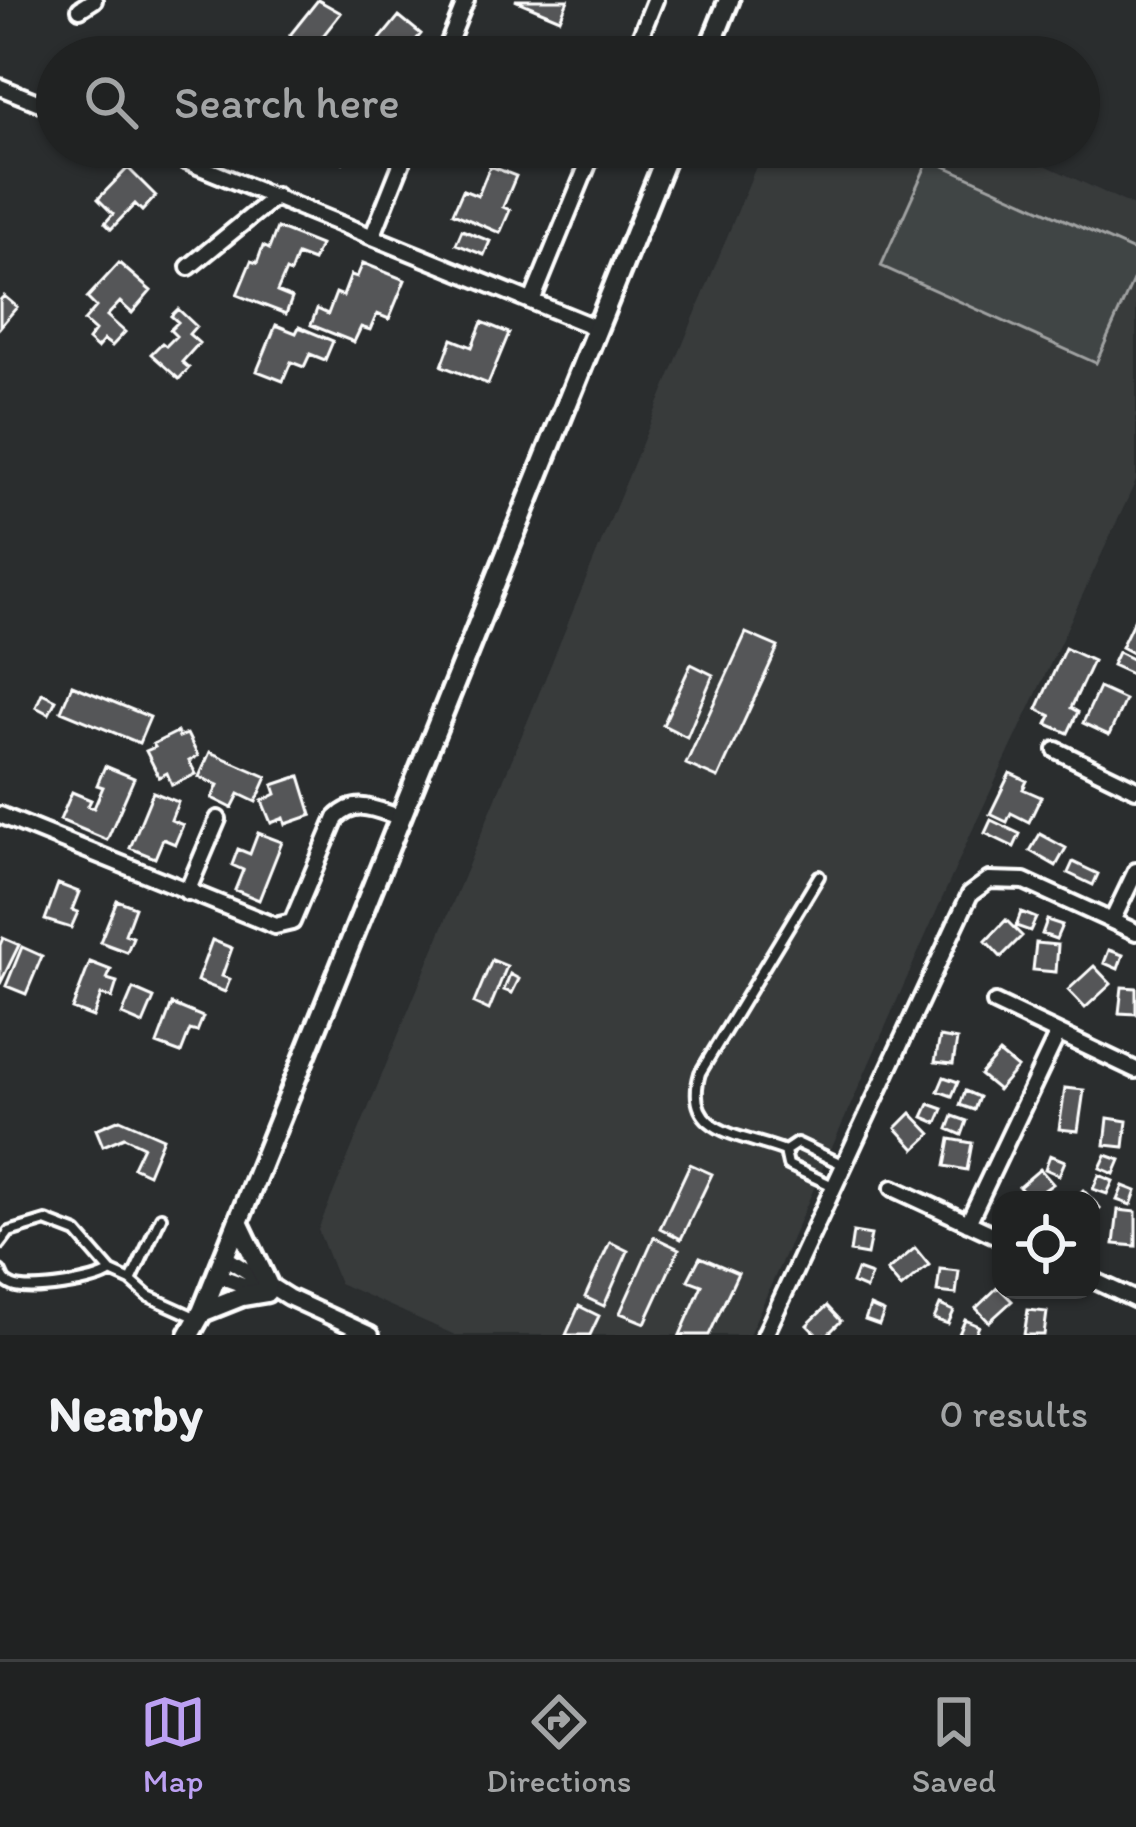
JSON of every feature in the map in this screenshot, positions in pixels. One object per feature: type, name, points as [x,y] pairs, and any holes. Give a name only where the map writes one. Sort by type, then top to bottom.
[{"type":"street","points":[[80,9],[94,0]]},
{"type":"street","points":[[451,36],[466,0]]},
{"type":"street","points":[[641,36],[656,0]]},
{"type":"street","points":[[714,36],[729,0]]},
{"type":"street","points":[[0,87],[36,102]]},
{"type":"street","points":[[205,168],[597,328]]},
{"type":"street","points":[[373,236],[400,168]]},
{"type":"street","points":[[532,301],[586,168]]},
{"type":"street","points":[[197,1322],[662,168]]},
{"type":"street","points":[[189,267],[276,196]]},
{"type":"street","points":[[1056,750],[1136,788]]},
{"type":"street","points":[[0,815],[275,926],[292,922],[336,818],[346,807],[358,804],[401,818]]},
{"type":"street","points":[[187,892],[218,819]]},
{"type":"street","points":[[1112,921],[1136,871]]},
{"type":"street","points":[[765,1335],[970,894],[989,880],[1024,881],[1136,932]]},
{"type":"street","points":[[995,1003],[1136,1070]]},
{"type":"street","points":[[968,1223],[1058,1033]]},
{"type":"street","points":[[893,1188],[992,1234]]},
{"type":"street","points":[[238,1222],[266,1288]]},
{"type":"street","points":[[219,1266],[371,1335]]},
{"type":"street","points":[[1100,1283],[1136,1300]]},
{"type":"street","points":[[197,1322],[242,1295],[266,1288]]},
{"type":"lane","points":[[784,1151],[710,1124],[693,1096],[700,1073],[819,876]]},
{"type":"lane","points":[[784,1151],[797,1143],[844,1165]]},
{"type":"lane","points":[[784,1151],[788,1165],[834,1187]]},
{"type":"lane","points":[[131,1281],[161,1217]]},
{"type":"lane","points":[[0,1244],[9,1232],[46,1221],[77,1233],[111,1272],[197,1322]]},
{"type":"lane","points":[[0,1271],[17,1288],[98,1281],[111,1272]]},
{"type":"shaded area","points":[[755,168],[1052,168],[1136,207],[1136,481],[972,831],[749,1335],[455,1335],[339,1283],[318,1230]]},
{"type":"shaded area","points":[[925,168],[949,168],[1136,252],[1136,274],[1096,363],[881,266]]},
{"type":"building","points":[[318,0],[341,13],[323,36],[290,35]]},
{"type":"building","points":[[515,0],[568,0],[560,19]]},
{"type":"building","points":[[399,16],[421,34],[419,36],[383,36]]},
{"type":"building","points":[[128,168],[156,196],[142,211],[135,204],[111,229],[105,223],[113,214],[98,199]]},
{"type":"building","points":[[489,168],[516,176],[503,207],[510,210],[500,233],[453,213],[463,190],[478,196]]},
{"type":"building","points":[[277,228],[320,245],[313,261],[297,255],[290,273],[286,271],[277,292],[292,298],[286,314],[237,295],[251,261],[257,263],[263,246],[269,249]]},
{"type":"building","points":[[462,230],[490,241],[484,255],[456,244]]},
{"type":"building","points":[[119,263],[151,291],[132,313],[120,302],[107,316],[125,332],[112,346],[104,340],[97,348],[88,340],[95,331],[84,321],[96,307],[87,298]]},
{"type":"building","points":[[363,263],[405,280],[389,319],[377,314],[370,330],[361,327],[354,342],[311,325],[317,309],[328,314],[336,293],[343,296],[351,275],[357,277]]},
{"type":"building","points":[[4,296],[17,307],[0,327],[0,300]]},
{"type":"building","points":[[178,309],[196,326],[189,334],[199,343],[182,362],[189,368],[179,379],[151,354],[176,336],[170,330],[178,322],[171,316]]},
{"type":"building","points":[[482,322],[509,333],[488,384],[442,366],[452,339],[472,347]]},
{"type":"building","points":[[276,325],[296,333],[299,327],[333,341],[325,360],[310,354],[304,367],[291,362],[283,381],[257,371]]},
{"type":"building","points":[[1136,616],[1136,655],[1121,647]]},
{"type":"building","points":[[746,633],[778,647],[718,778],[686,764]]},
{"type":"building","points":[[1065,648],[1093,661],[1071,708],[1078,712],[1068,733],[1047,724],[1051,716],[1037,709]]},
{"type":"building","points":[[1118,652],[1136,661],[1136,676],[1112,665]]},
{"type":"building","points":[[691,664],[713,675],[687,737],[663,725]]},
{"type":"building","points":[[72,685],[150,717],[139,743],[61,711]]},
{"type":"building","points":[[1099,688],[1125,700],[1109,735],[1083,723]]},
{"type":"building","points":[[42,693],[56,700],[49,714],[36,707]]},
{"type":"building","points":[[177,732],[179,737],[187,734],[198,756],[189,761],[196,774],[172,785],[167,773],[159,777],[146,751]]},
{"type":"building","points":[[210,752],[267,777],[256,802],[239,794],[232,808],[212,798],[218,785],[199,777]]},
{"type":"building","points":[[105,766],[134,778],[107,840],[60,820],[72,792],[91,800],[88,806],[94,808]]},
{"type":"building","points":[[1010,773],[1027,781],[1023,789],[1041,797],[1029,822],[1011,813],[1007,822],[990,814]]},
{"type":"building","points":[[300,776],[312,815],[286,824],[284,818],[271,823],[262,801],[276,794],[273,785]]},
{"type":"building","points":[[153,792],[178,802],[171,820],[183,825],[175,844],[163,839],[155,858],[130,848]]},
{"type":"building","points":[[991,820],[1020,834],[1014,847],[985,833]]},
{"type":"building","points":[[258,833],[282,842],[259,900],[235,890],[243,870],[232,865],[238,849],[250,854]]},
{"type":"building","points":[[1040,834],[1066,848],[1056,866],[1030,851]]},
{"type":"building","points":[[1073,862],[1098,874],[1093,885],[1068,873]]},
{"type":"building","points":[[58,884],[79,892],[71,928],[45,920]]},
{"type":"building","points":[[117,900],[135,907],[125,934],[133,937],[127,952],[100,942]]},
{"type":"building","points":[[1021,912],[1036,918],[1030,931],[1016,926]]},
{"type":"building","points":[[1006,920],[1022,936],[1001,957],[986,941]]},
{"type":"building","points":[[1047,920],[1062,925],[1056,939],[1042,934]]},
{"type":"building","points":[[3,938],[19,945],[0,984],[0,945]]},
{"type":"building","points":[[212,940],[232,948],[222,976],[230,979],[225,992],[197,981]]},
{"type":"building","points":[[1036,943],[1058,945],[1056,972],[1033,970]]},
{"type":"building","points":[[22,947],[42,956],[26,994],[6,986]]},
{"type":"building","points":[[1109,950],[1123,955],[1118,969],[1104,963]]},
{"type":"building","points":[[492,960],[507,966],[489,1010],[474,1003]]},
{"type":"building","points":[[90,962],[111,970],[107,979],[117,982],[112,998],[101,995],[93,1017],[72,1009]]},
{"type":"building","points":[[1094,966],[1111,984],[1085,1008],[1068,990]]},
{"type":"building","points":[[510,974],[519,979],[512,993],[504,990]]},
{"type":"building","points":[[1122,987],[1136,988],[1136,1014],[1119,1013]]},
{"type":"building","points":[[133,989],[154,998],[143,1024],[122,1015]]},
{"type":"building","points":[[172,1004],[203,1017],[197,1032],[190,1030],[181,1053],[157,1044]]},
{"type":"building","points":[[940,1037],[957,1040],[953,1064],[935,1062]]},
{"type":"building","points":[[999,1053],[1017,1068],[998,1090],[980,1075]]},
{"type":"building","points":[[944,1077],[958,1082],[952,1096],[938,1091]]},
{"type":"building","points":[[1065,1088],[1084,1090],[1078,1131],[1059,1129]]},
{"type":"building","points":[[965,1091],[979,1097],[974,1110],[960,1105]]},
{"type":"building","points":[[929,1104],[943,1109],[937,1123],[923,1117]]},
{"type":"building","points":[[911,1113],[931,1134],[915,1149],[896,1128]]},
{"type":"building","points":[[953,1116],[967,1121],[962,1135],[948,1129]]},
{"type":"building","points":[[1108,1118],[1127,1121],[1124,1147],[1105,1145]]},
{"type":"building","points":[[120,1119],[163,1138],[148,1174],[133,1167],[143,1146],[124,1137],[103,1146],[96,1129]]},
{"type":"building","points":[[950,1139],[972,1143],[967,1170],[945,1166]]},
{"type":"building","points":[[1050,1155],[1065,1161],[1059,1175],[1045,1169]]},
{"type":"building","points":[[1106,1155],[1120,1160],[1114,1174],[1100,1168]]},
{"type":"building","points":[[690,1164],[712,1174],[681,1239],[660,1228]]},
{"type":"building","points":[[1040,1169],[1053,1184],[1043,1191],[1019,1187]]},
{"type":"building","points":[[1099,1175],[1113,1181],[1107,1194],[1093,1189]]},
{"type":"building","points":[[1123,1186],[1136,1191],[1131,1205],[1117,1200]]},
{"type":"building","points":[[1118,1210],[1136,1212],[1136,1246],[1114,1244]]},
{"type":"building","points":[[853,1232],[871,1235],[867,1255],[850,1252]]},
{"type":"building","points":[[654,1237],[679,1249],[645,1323],[620,1313]]},
{"type":"building","points":[[610,1242],[628,1251],[604,1306],[585,1297]]},
{"type":"building","points":[[915,1248],[929,1265],[901,1288],[887,1271]]},
{"type":"building","points":[[700,1257],[738,1273],[709,1335],[680,1335],[702,1285],[688,1280]]},
{"type":"building","points":[[940,1269],[959,1271],[956,1294],[937,1292]]},
{"type":"building","points":[[857,1270],[871,1275],[866,1289],[852,1283]]},
{"type":"building","points":[[992,1293],[992,1299],[1012,1301],[989,1322],[976,1308]]},
{"type":"building","points":[[940,1305],[954,1311],[948,1324],[934,1319]]},
{"type":"building","points":[[579,1306],[599,1316],[590,1335],[566,1335]]},
{"type":"building","points":[[827,1306],[841,1321],[827,1335],[817,1335],[807,1325]]},
{"type":"building","points":[[870,1306],[884,1312],[879,1325],[865,1320]]},
{"type":"building","points":[[1028,1310],[1047,1312],[1044,1335],[1024,1335]]},
{"type":"building","points":[[965,1320],[979,1326],[975,1335],[959,1334]]}]
